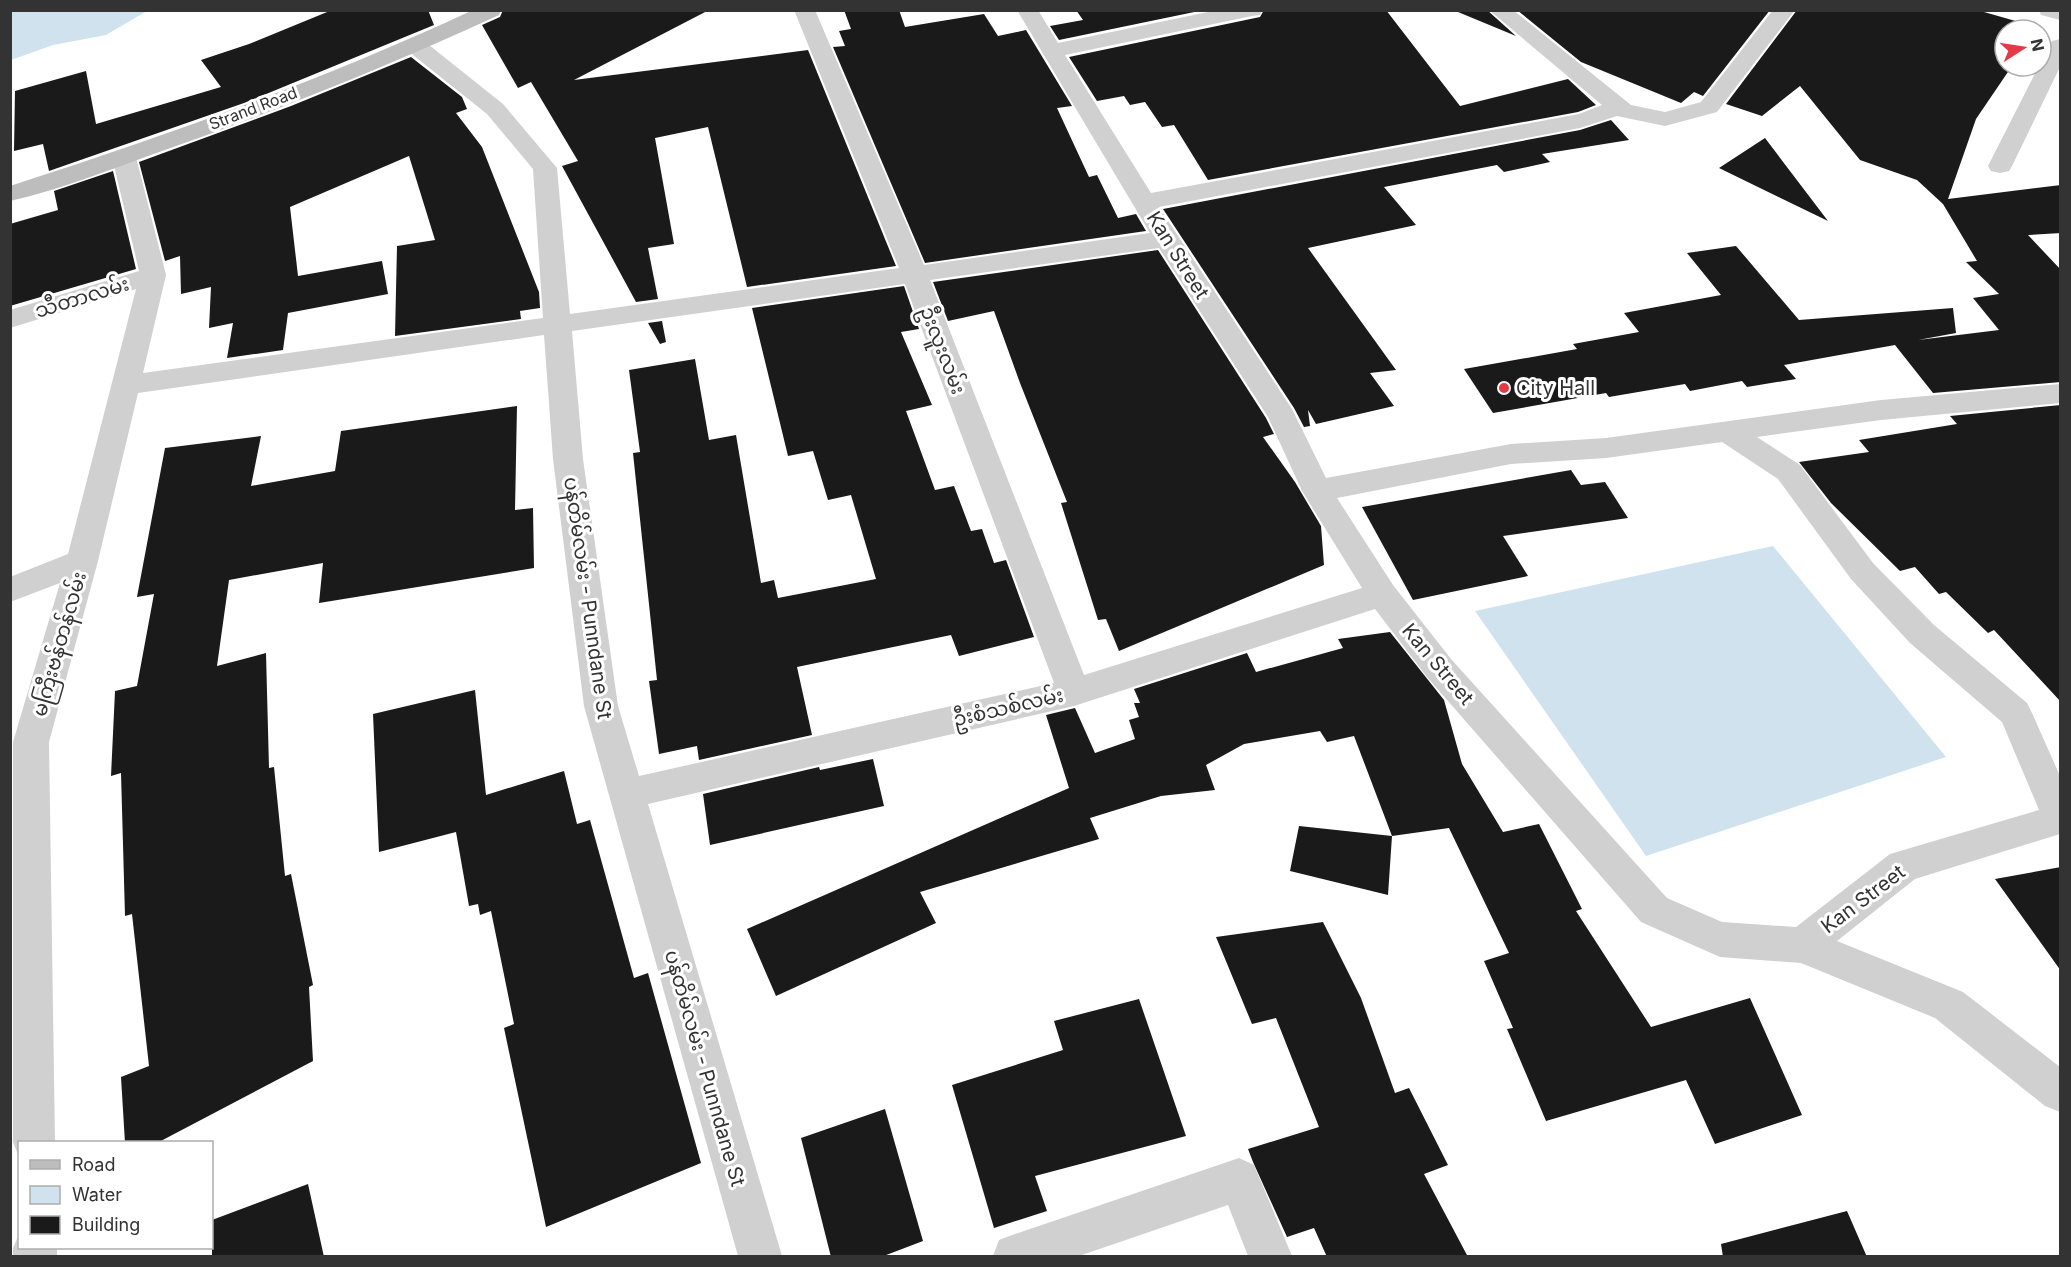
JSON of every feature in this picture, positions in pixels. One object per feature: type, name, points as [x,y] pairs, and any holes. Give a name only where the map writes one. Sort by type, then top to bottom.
[{"type":"main road","name":"Strand Road","points":[[10,194],[124,157],[416,46],[491,10]]},
{"type":"street","name":"ဦးလူးလမ်း","points":[[804,10],[915,275],[1074,692]]},
{"type":"street","name":"Kan Street","points":[[1027,10],[1166,239],[1282,416],[1317,491],[1382,594],[1438,668],[1654,910],[1720,939],[1802,945],[1903,866],[2061,817]]},
{"type":"street","points":[[1053,51],[1252,10]]},
{"type":"street","points":[[1499,10],[1624,111],[1665,119],[1709,107],[1785,10]]},
{"type":"street","points":[[2049,10],[2061,14]]},
{"type":"street","name":"ပန်တိမ်လမ်း - Punndane St","points":[[416,46],[495,108],[545,168],[568,459],[601,706],[760,1257]]},
{"type":"street","points":[[2000,166],[2061,46]]},
{"type":"street","points":[[1145,202],[1422,148],[1580,121],[1603,115],[1617,106]]},
{"type":"street","name":"မကြီးဗန်တန်လမ်း","points":[[34,1141],[21,747],[82,561],[153,275],[124,157]]},
{"type":"street","points":[[127,385],[1166,239]]},
{"type":"street","name":"သီတာလမ်း","points":[[10,319],[153,275]]},
{"type":"street","points":[[1317,491],[1511,454],[1606,448],[1881,410],[2061,393]]},
{"type":"street","points":[[1726,431],[1790,472],[1862,571],[1922,634],[2015,713],[2061,817]]},
{"type":"street","points":[[10,590],[82,561]]},
{"type":"street","name":"ဦးစံသစ်လမ်း","points":[[626,794],[1074,692],[1382,594]]},
{"type":"street","points":[[1802,945],[1949,1005],[2061,1092]]},
{"type":"street","points":[[1015,1257],[1239,1180],[1270,1257]]},
{"type":"water","points":[[11,10],[147,11],[106,35],[53,45],[11,60]]},
{"type":"water","points":[[1773,546],[1946,757],[1646,856],[1475,611]]},
{"type":"building","points":[[332,10],[428,10],[434,25],[244,103],[49,171],[43,144],[14,151],[15,91],[86,71],[96,124],[221,87],[201,60],[249,44]]},
{"type":"building","points":[[503,10],[709,10],[574,80],[808,50],[896,266],[747,287],[708,127],[655,138],[674,244],[648,248],[658,299],[636,302],[562,166],[578,161],[531,82],[518,88],[482,25],[500,17]]},
{"type":"building","points":[[844,10],[899,10],[905,27],[984,14],[998,36],[1026,30],[1072,106],[1057,108],[1089,177],[1097,175],[1118,218],[1136,214],[1146,231],[925,263],[833,47],[845,46],[839,31],[851,29]]},
{"type":"building","points":[[1076,10],[1204,10],[1059,40],[1050,26],[1083,20]]},
{"type":"building","points":[[1264,10],[1386,10],[1460,106],[1568,79],[1596,105],[1578,112],[1208,180],[1174,125],[1162,127],[1145,102],[1130,105],[1124,96],[1097,101],[1069,57],[1260,17]]},
{"type":"building","points":[[1458,10],[1487,10],[1516,36],[1458,12]]},
{"type":"building","points":[[1517,10],[1770,10],[1703,96],[1694,92],[1681,103],[1581,62]]},
{"type":"building","points":[[1797,10],[1977,10],[2005,18],[1993,18],[1993,78],[2004,78],[1976,119],[1948,199],[2061,185],[2061,233],[2028,235],[2061,270],[2061,382],[1933,393],[1895,345],[1784,365],[1796,379],[1747,387],[1742,381],[1690,391],[1685,384],[1609,397],[1606,393],[1493,413],[1464,369],[1577,349],[1573,344],[1639,332],[1624,313],[1721,295],[1687,253],[1736,246],[1799,320],[1953,308],[1956,333],[1918,340],[1999,330],[1973,298],[1999,294],[1966,262],[1977,261],[1943,204],[1917,180],[1860,160],[1800,86],[1762,116],[1726,104]]},
{"type":"building","points":[[411,57],[462,97],[467,109],[456,113],[482,147],[539,292],[540,308],[520,311],[521,319],[395,336],[397,246],[435,240],[409,156],[290,207],[298,276],[382,261],[388,294],[288,313],[283,350],[227,358],[233,323],[209,328],[211,287],[181,294],[180,256],[165,261],[139,162],[291,106]]},
{"type":"building","points":[[1611,120],[1629,140],[1542,154],[1550,162],[1504,172],[1497,165],[1384,187],[1416,225],[1308,248],[1396,370],[1370,373],[1394,406],[1316,424],[1308,410],[1310,426],[1304,427],[1294,408],[1163,209],[1580,130]]},
{"type":"building","points":[[1765,138],[1828,221],[1719,168]]},
{"type":"building","points":[[113,171],[136,269],[10,306],[10,224],[58,210],[54,191]]},
{"type":"building","points":[[1158,250],[1266,418],[1274,434],[1263,437],[1295,482],[1321,526],[1324,565],[1119,651],[1106,619],[1098,620],[1061,503],[1067,502],[994,311],[948,321],[933,282]]},
{"type":"building","points":[[904,286],[919,329],[901,332],[932,405],[906,411],[935,490],[954,486],[971,531],[982,529],[994,563],[1006,560],[1034,637],[959,656],[951,635],[797,667],[812,735],[699,760],[697,746],[659,754],[649,681],[657,680],[633,453],[640,452],[629,370],[695,359],[709,440],[736,435],[761,583],[774,580],[778,598],[876,579],[851,495],[828,500],[813,451],[788,456],[752,308]]},
{"type":"building","points":[[662,321],[666,342],[660,344],[648,323]]},
{"type":"building","points":[[2061,405],[2061,702],[1994,630],[1988,633],[1946,592],[1939,594],[1915,567],[1900,571],[1831,503],[1799,462],[1869,452],[1859,440],[1957,424],[1950,416]]},
{"type":"building","points":[[517,406],[515,510],[533,508],[534,568],[319,603],[323,563],[229,580],[217,666],[266,653],[269,768],[274,767],[285,876],[291,874],[313,985],[309,987],[313,1061],[161,1141],[125,1141],[121,1077],[149,1066],[132,914],[125,916],[121,773],[111,776],[115,691],[137,686],[154,594],[137,597],[165,448],[261,436],[251,486],[335,471],[341,431]]},
{"type":"building","points":[[1571,470],[1581,485],[1605,482],[1628,518],[1503,536],[1528,576],[1413,600],[1362,507]]},
{"type":"building","points":[[1390,632],[1444,700],[1462,764],[1503,832],[1539,824],[1582,909],[1576,911],[1651,1027],[1750,998],[1802,1115],[1715,1144],[1686,1080],[1546,1121],[1507,1029],[1513,1028],[1484,961],[1509,953],[1449,828],[1392,836],[1354,736],[1327,742],[1320,731],[1244,744],[1206,765],[1215,790],[1161,796],[1090,818],[1099,839],[920,892],[936,923],[776,996],[747,929],[1069,788],[1046,715],[1075,708],[1095,753],[1135,739],[1129,720],[1139,717],[1134,703],[1140,703],[1134,689],[1247,653],[1256,672],[1343,648],[1338,639]]},
{"type":"building","points":[[475,690],[486,795],[564,771],[577,824],[590,820],[634,978],[648,973],[701,1163],[546,1227],[504,1028],[514,1024],[491,911],[480,915],[478,904],[469,906],[456,832],[379,852],[373,714]]},
{"type":"building","points":[[873,759],[884,806],[710,845],[703,794],[819,767],[820,770]]},
{"type":"building","points":[[1299,826],[1392,836],[1388,895],[1290,871]]},
{"type":"building","points":[[2061,867],[2061,971],[1995,879]]},
{"type":"building","points":[[1323,922],[1361,998],[1395,1093],[1409,1088],[1448,1165],[1424,1174],[1468,1257],[1327,1257],[1314,1228],[1287,1237],[1253,1162],[1248,1149],[1319,1127],[1276,1018],[1252,1024],[1216,937]]},
{"type":"building","points":[[1139,999],[1186,1136],[1035,1176],[1047,1211],[994,1228],[952,1085],[1063,1050],[1054,1021]]},
{"type":"building","points":[[885,1109],[923,1241],[881,1257],[831,1257],[801,1138]]},
{"type":"building","points":[[308,1184],[324,1257],[212,1257],[213,1220]]},
{"type":"building","points":[[1847,1211],[1867,1257],[1723,1257],[1721,1244]]},
{"type":"place","name":"City Hall","points":[[1504,388]]}]
